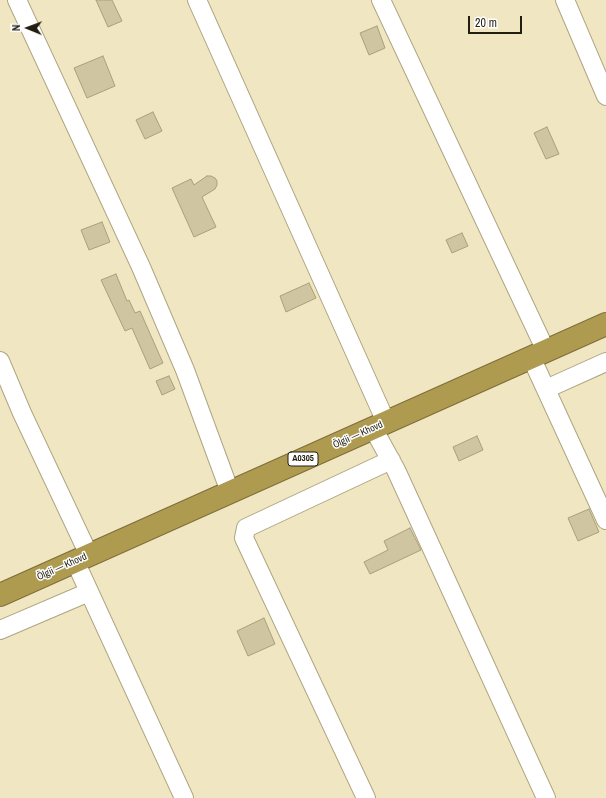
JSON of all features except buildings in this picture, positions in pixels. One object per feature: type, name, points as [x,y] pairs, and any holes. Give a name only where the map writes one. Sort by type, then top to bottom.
[{"type":"highway","name":"Ölgii — Khovd","points":[[0,595],[606,324]]},
{"type":"street","points":[[17,0],[142,267],[185,370],[230,492]]},
{"type":"street","points":[[198,0],[380,425],[390,460],[400,477],[546,798]]},
{"type":"street","points":[[381,0],[539,354],[546,389],[606,520]]},
{"type":"street","points":[[565,0],[606,96]]},
{"type":"street","points":[[0,361],[82,558],[89,592],[184,798]]},
{"type":"street","points":[[546,389],[606,362]]},
{"type":"street","points":[[366,798],[244,538],[246,528],[390,460]]},
{"type":"street","points":[[0,630],[89,592]]}]
